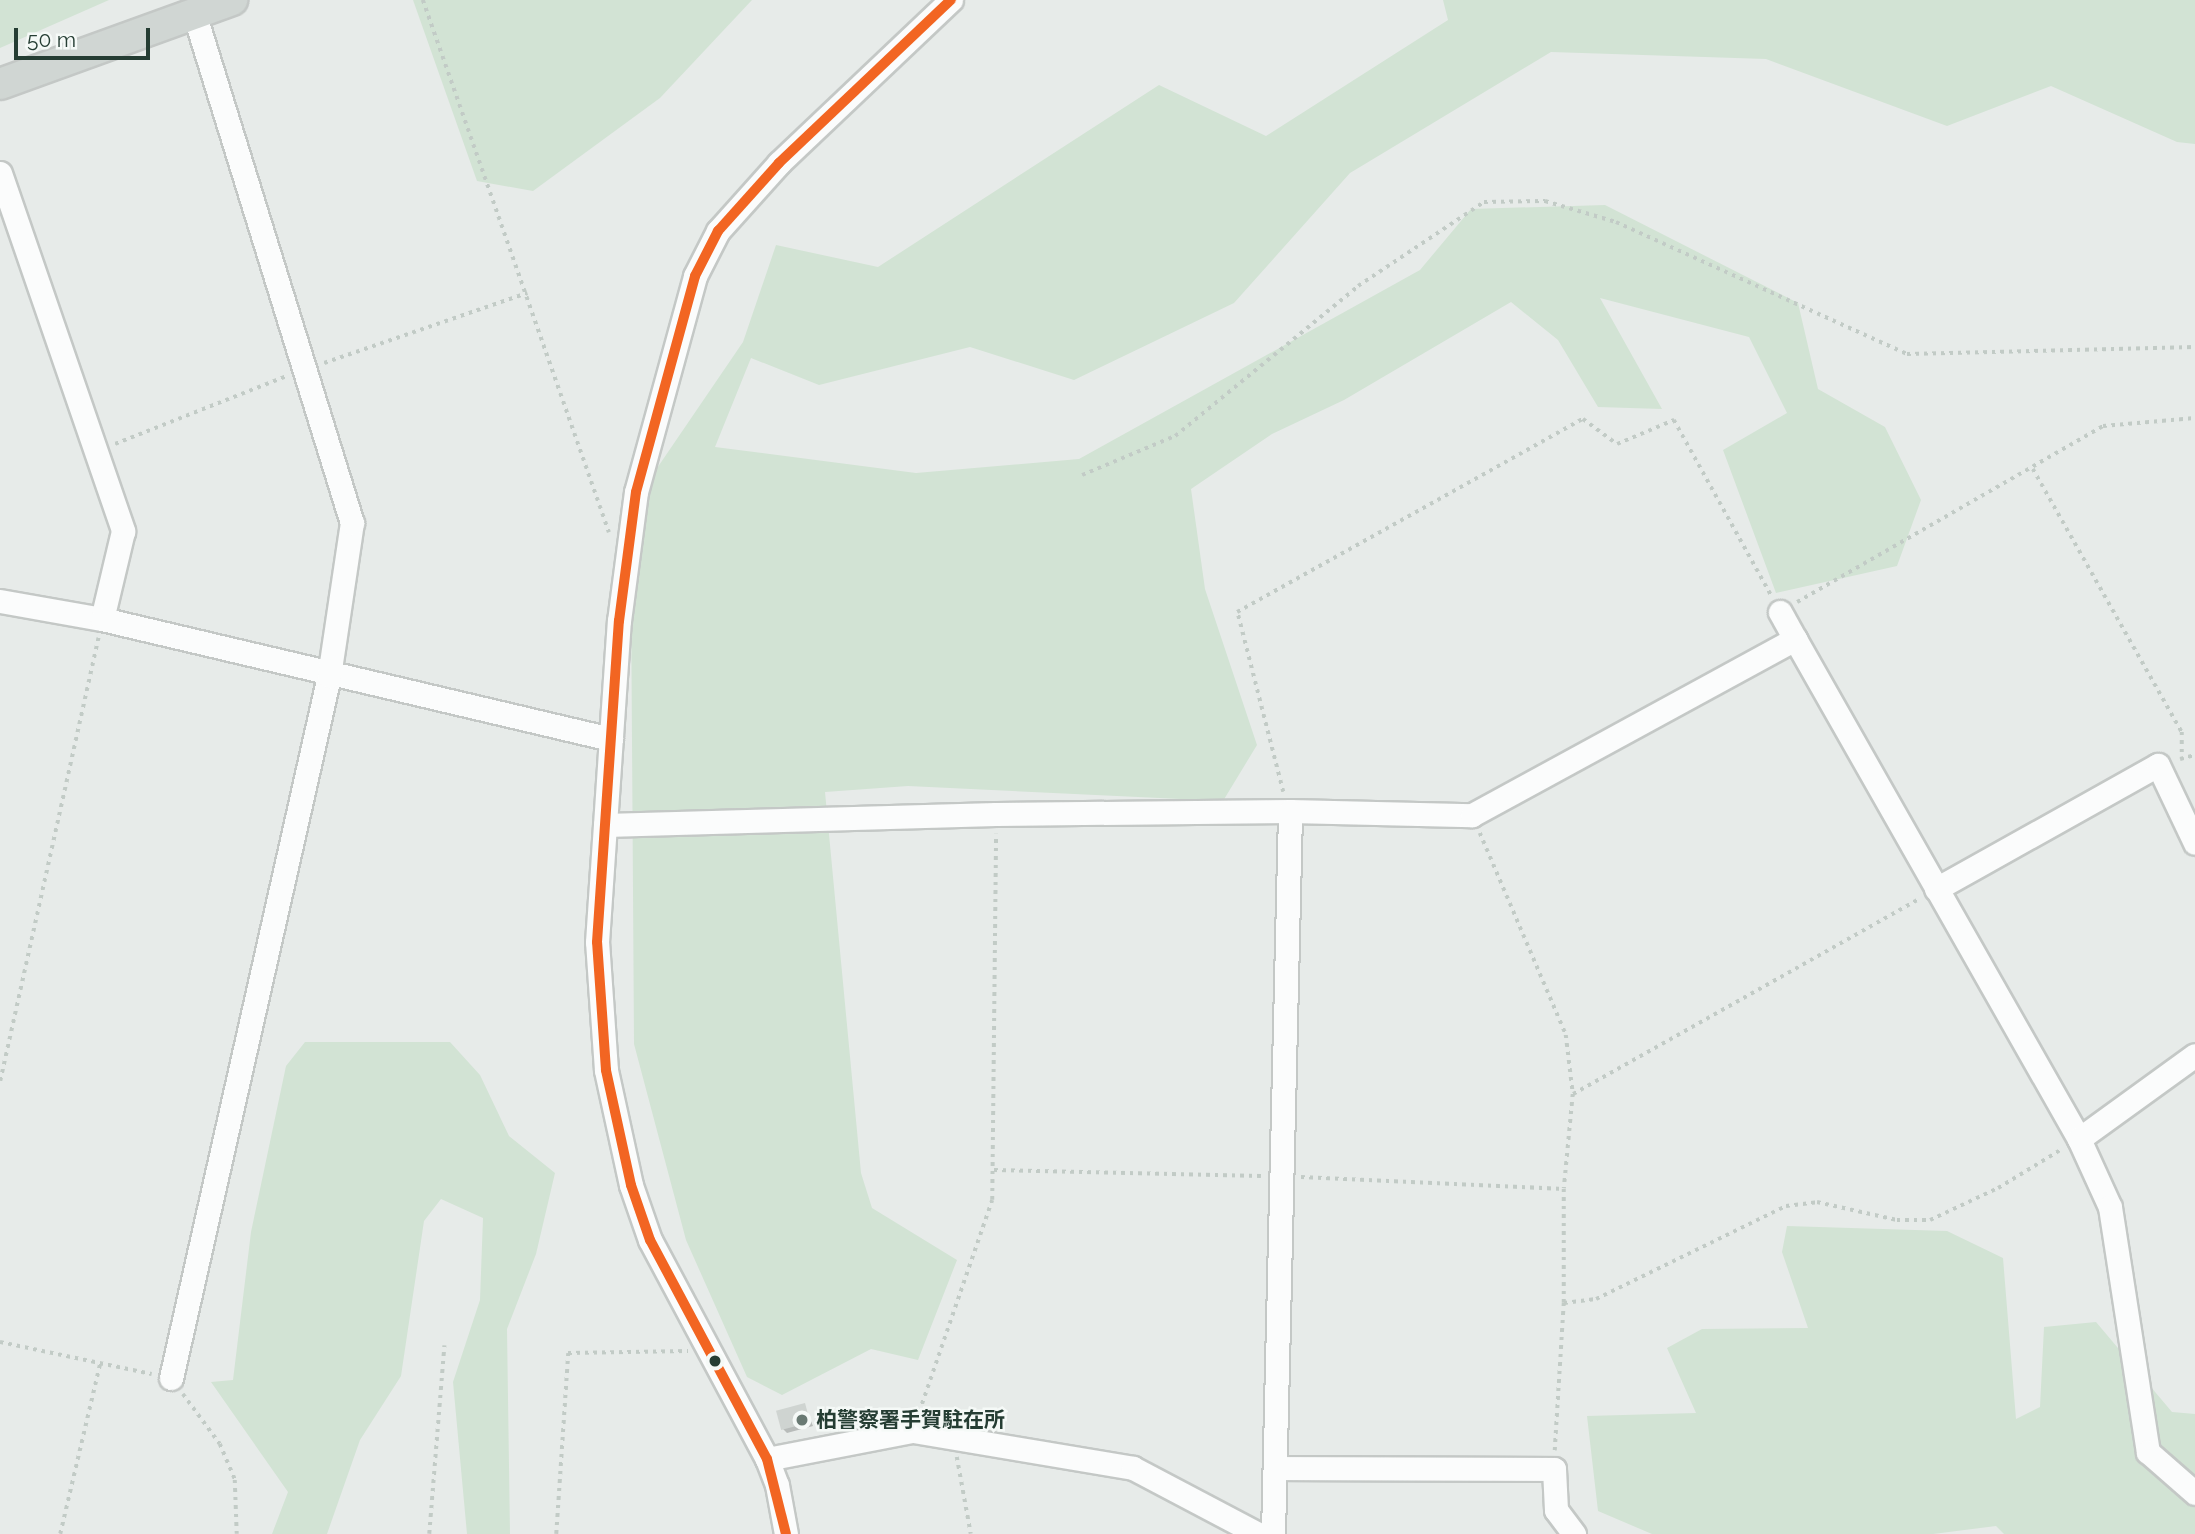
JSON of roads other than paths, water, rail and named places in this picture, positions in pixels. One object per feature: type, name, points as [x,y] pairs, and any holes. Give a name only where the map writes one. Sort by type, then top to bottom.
[{"type":"main road","points":[[0,84],[232,0]]},
{"type":"street","points":[[786,1534],[778,1485],[767,1459],[650,1240],[631,1185],[606,1070],[597,942],[626,555],[636,492],[695,276],[718,231],[779,163],[951,0]]},
{"type":"street","points":[[172,1378],[329,676],[352,523],[194,13]]},
{"type":"street","points":[[0,173],[123,531],[102,619]]},
{"type":"street","points":[[0,601],[102,619],[329,676],[611,739]]},
{"type":"street","points":[[1780,612],[2079,1139],[2110,1207],[2148,1452],[2195,1493]]},
{"type":"street","points":[[605,825],[996,814],[1290,811],[1472,815],[1795,639]]},
{"type":"street","points":[[1936,889],[2158,765],[2195,843]]},
{"type":"street","points":[[1273,1534],[1290,811]]},
{"type":"street","points":[[2079,1139],[2195,1055]]},
{"type":"street","points":[[767,1459],[913,1431],[1133,1468],[1258,1534]]},
{"type":"street","points":[[1275,1468],[1554,1469],[1556,1510],[1574,1534]]},
{"type":"place","name":"柏警察署手賀駐在所","points":[[802,1420]]}]
